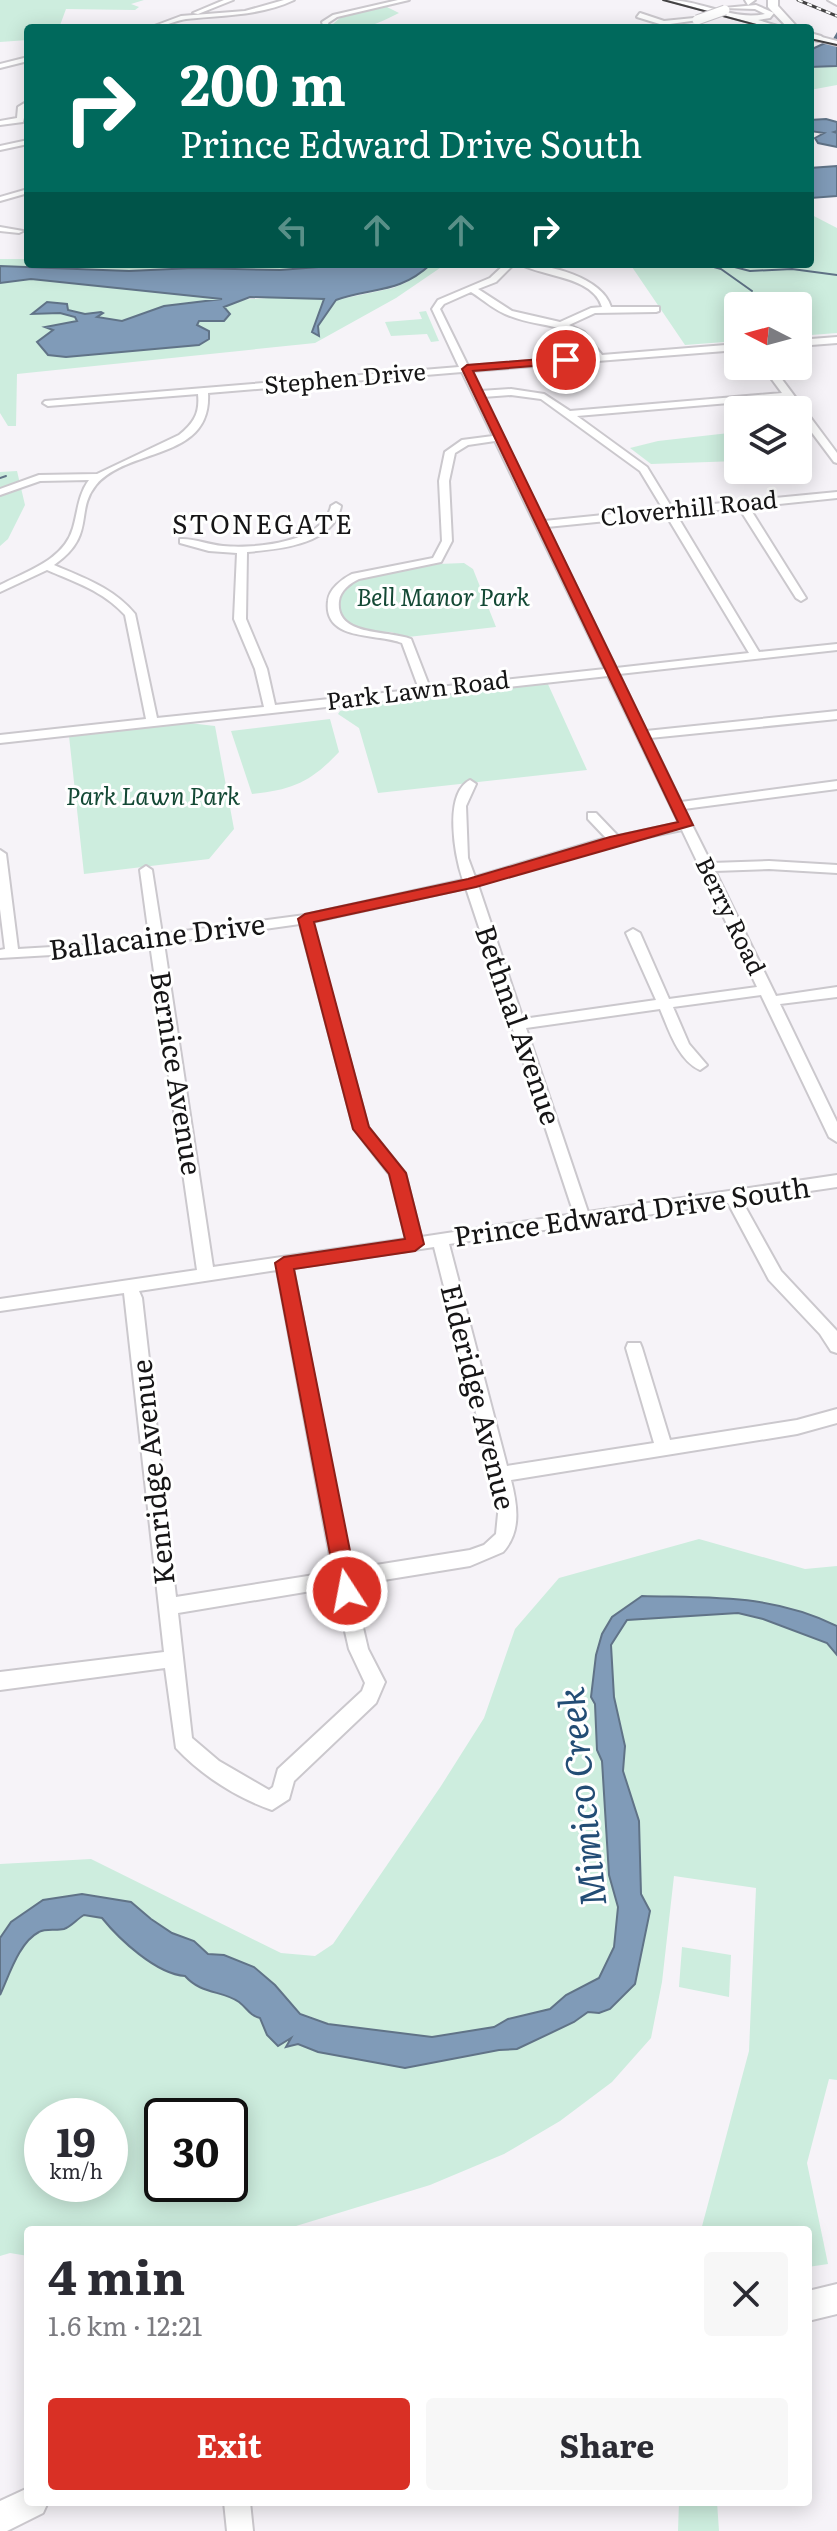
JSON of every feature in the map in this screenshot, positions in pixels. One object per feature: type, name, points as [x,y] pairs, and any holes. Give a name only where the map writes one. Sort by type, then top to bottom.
[{"type":"highway","points":[[773,0],[771,4],[789,24]]},
{"type":"main road","points":[[672,0],[701,4],[745,22],[770,13],[756,7],[729,8]]},
{"type":"main road","points":[[684,24],[749,0]]},
{"type":"main road","points":[[661,3],[754,24]]},
{"type":"main road","points":[[640,15],[649,7]]},
{"type":"main road","points":[[640,15],[663,23],[696,20]]},
{"type":"main road","points":[[640,15],[646,24]]},
{"type":"main road","points":[[814,39],[837,46]]},
{"type":"main road","points":[[812,2305],[837,2299]]},
{"type":"main road","points":[[0,2518],[24,2506]]},
{"type":"street","points":[[192,22],[230,0]]},
{"type":"street","points":[[327,24],[344,13],[406,0]]},
{"type":"street","points":[[192,22],[258,18],[290,4],[289,1]]},
{"type":"street","points":[[0,66],[24,60]]},
{"type":"street","points":[[20,120],[24,106]]},
{"type":"street","points":[[0,123],[20,120],[24,124]]},
{"type":"street","points":[[0,148],[24,143]]},
{"type":"street","points":[[0,199],[24,192]]},
{"type":"street","points":[[0,229],[19,231]]},
{"type":"street","points":[[473,290],[493,280],[506,268]]},
{"type":"street","points":[[536,268],[584,284],[604,298],[607,309]]},
{"type":"street","points":[[490,299],[493,280]]},
{"type":"street","points":[[473,290],[513,315],[561,325],[585,334],[599,358]]},
{"type":"street","name":"Berry Road","points":[[473,290],[436,306],[768,996],[829,1104],[837,1137]]},
{"type":"street","points":[[561,325],[590,310],[656,309]]},
{"type":"street","points":[[812,342],[837,340]]},
{"type":"street","name":"Stephen Drive","points":[[48,403],[724,348]]},
{"type":"street","points":[[778,380],[837,460]]},
{"type":"street","points":[[0,492],[39,478],[99,477],[161,448],[191,429],[202,415],[203,391]]},
{"type":"street","points":[[479,394],[532,393],[544,397],[644,469],[756,656]]},
{"type":"street","points":[[571,414],[789,395]]},
{"type":"street","points":[[425,690],[411,649],[400,637],[359,633],[344,627],[334,611],[333,598],[345,582],[356,576],[429,563],[442,555],[449,529],[444,481],[450,452],[465,442],[500,438]]},
{"type":"street","points":[[0,589],[61,555],[74,541],[87,491],[99,477]]},
{"type":"street","name":"Cloverhill Road","points":[[541,524],[837,495]]},
{"type":"street","points":[[742,504],[801,598]]},
{"type":"street","points":[[184,541],[224,550],[284,544],[312,535],[335,518],[336,506]]},
{"type":"street","points":[[242,550],[240,619],[261,669],[270,709]]},
{"type":"street","points":[[44,565],[103,590],[121,602],[130,614],[152,722]]},
{"type":"street","name":"Park Lawn Road","points":[[0,739],[837,647]]},
{"type":"street","points":[[643,735],[837,715]]},
{"type":"street","name":"Bethnal Avenue","points":[[470,784],[461,800],[459,828],[462,858],[583,1219]]},
{"type":"street","points":[[677,806],[837,785]]},
{"type":"street","points":[[592,816],[615,840]]},
{"type":"street","name":"Ballacaine Drive","points":[[6,954],[86,949],[305,919],[470,883],[615,840],[686,825]]},
{"type":"street","points":[[0,854],[6,954]]},
{"type":"street","points":[[707,867],[769,865],[837,869]]},
{"type":"street","name":"Bernice Avenue","points":[[146,870],[206,1275]]},
{"type":"street","points":[[305,919],[361,1129],[397,1173],[415,1244]]},
{"type":"street","points":[[633,933],[683,1046],[700,1065]]},
{"type":"street","points":[[518,1024],[665,1003],[837,992]]},
{"type":"street","name":"Prince Edward Drive South","points":[[0,1305],[837,1181]]},
{"type":"street","points":[[733,1197],[759,1254],[769,1268],[785,1289],[835,1335]]},
{"type":"street","name":"Elderidge Avenue","points":[[345,1578],[470,1558],[494,1551],[504,1539],[508,1525],[508,1504],[440,1240]]},
{"type":"street","points":[[168,1606],[345,1578],[284,1263]]},
{"type":"street","name":"Kenridge Avenue","points":[[129,1287],[134,1298],[183,1742],[206,1767],[248,1787],[259,1797],[272,1800],[282,1792],[285,1776],[369,1697],[375,1682],[356,1650],[345,1578]]},
{"type":"street","points":[[634,1348],[664,1448]]},
{"type":"street","points":[[500,1474],[797,1427],[837,1416]]},
{"type":"street","points":[[0,1681],[172,1659]]},
{"type":"street","points":[[237,2506],[240,2531]]},
{"type":"green space","points":[[0,0],[144,0],[131,4],[139,7],[135,10],[66,9],[60,24],[24,24],[24,40],[0,42]]},
{"type":"green space","points":[[385,6],[399,13],[375,24],[333,24],[341,17]]},
{"type":"green space","points":[[837,66],[837,85],[814,89],[814,67]]},
{"type":"green space","points":[[814,216],[837,228],[837,333],[812,335],[812,292],[724,292],[724,342],[685,345],[633,268],[814,268]]},
{"type":"green space","points":[[0,259],[24,259],[24,267],[0,266]]},
{"type":"green space","points":[[52,268],[193,268],[129,271]]},
{"type":"green space","points":[[193,268],[306,268],[280,270]]},
{"type":"green space","points":[[426,268],[440,268],[396,298],[315,343],[17,374],[16,426],[8,426],[0,413],[0,283],[3,282],[31,279],[238,300],[283,297],[336,300],[407,282]]},
{"type":"green space","points":[[426,311],[439,341],[431,342],[427,334],[391,336],[385,322],[422,319],[419,312]]},
{"type":"green space","points":[[724,434],[724,461],[651,464],[630,448],[658,441]]},
{"type":"green space","points":[[17,471],[25,505],[8,539],[0,546],[0,472]]},
{"type":"green space","name":"Bell Manor Park","points":[[464,563],[473,569],[496,627],[408,637],[391,632],[361,631],[343,620],[338,608],[340,596],[358,578],[438,564]]},
{"type":"green space","points":[[547,682],[587,770],[378,793],[359,728],[338,714],[388,699]]},
{"type":"green space","points":[[330,719],[339,752],[329,762],[300,783],[252,794],[231,731]]},
{"type":"green space","name":"Park Lawn Park","points":[[189,723],[215,726],[234,829],[209,859],[84,874],[69,736]]},
{"type":"green space","points":[[699,1539],[805,1569],[837,1566],[837,2080],[829,2079],[807,2163],[828,2264],[812,2266],[812,2226],[702,2226],[749,2051],[756,1888],[674,1876],[662,1982],[651,2038],[612,2082],[560,2121],[504,2154],[430,2185],[296,2226],[24,2226],[24,2255],[10,2253],[0,2256],[0,1864],[91,1859],[281,1953],[315,1956],[333,1944],[484,1718],[515,1629],[559,1578]]},
{"type":"green space","points":[[682,1947],[731,1955],[729,1997],[679,1987]]},
{"type":"green space","points":[[679,2506],[717,2506],[719,2531],[678,2531]]},
{"type":"water","points":[[837,34],[837,66],[814,67],[814,48],[834,39]]},
{"type":"water","points":[[814,120],[837,122],[837,131],[834,132],[837,133],[837,147],[818,143],[815,138],[824,133],[814,132]]},
{"type":"water","points":[[837,166],[837,196],[814,198],[814,168]]},
{"type":"water","points":[[0,266],[129,271],[193,268],[426,268],[397,285],[336,300],[318,326],[319,336],[312,332],[324,299],[250,297],[224,307],[230,314],[224,321],[199,321],[197,325],[209,331],[209,339],[199,345],[66,357],[48,355],[37,342],[53,330],[45,327],[77,321],[75,317],[60,313],[32,314],[47,302],[67,304],[68,310],[85,314],[101,312],[97,317],[122,321],[164,306],[222,299],[31,279],[0,283]]},
{"type":"water","points":[[642,1596],[717,1598],[789,1608],[837,1626],[837,1655],[827,1643],[738,1613],[627,1620],[611,1645],[614,1697],[625,1746],[623,1771],[639,1821],[641,1894],[650,1911],[635,1984],[610,2009],[599,2013],[588,2012],[517,2049],[405,2068],[318,2052],[298,2044],[286,2047],[291,2038],[278,2046],[267,2035],[260,2018],[239,2002],[198,1986],[185,1976],[162,1969],[128,1945],[102,1918],[84,1915],[67,1928],[42,1931],[32,1937],[15,1960],[0,1995],[0,1938],[11,1922],[43,1900],[82,1894],[131,1902],[172,1933],[194,1941],[208,1954],[224,1955],[254,1967],[275,1985],[300,2014],[328,2024],[432,2037],[494,2027],[508,2019],[550,2009],[566,1995],[599,1978],[614,1947],[618,1907],[609,1875],[602,1761],[597,1750],[595,1704],[591,1697],[602,1634],[612,1617]]},
{"type":"waterway","points":[[717,268],[752,291]]},
{"type":"waterway","points":[[738,268],[750,271],[792,269],[837,275]]},
{"type":"waterway","points":[[0,478],[6,476]]},
{"type":"tram line","points":[[663,0],[753,24]]},
{"type":"tram line","points":[[814,40],[837,45]]},
{"type":"railway","points":[[798,0],[837,16]]},
{"type":"district","name":"STONEGATE","points":[[263,525]]},
{"type":"route","points":[[347,1591],[284,1263],[415,1244],[397,1173],[361,1129],[305,919],[470,883],[615,840],[686,825],[467,369],[566,360]]},
{"type":"water label","name":"Mimico Creek","points":[[582,1797]]}]
